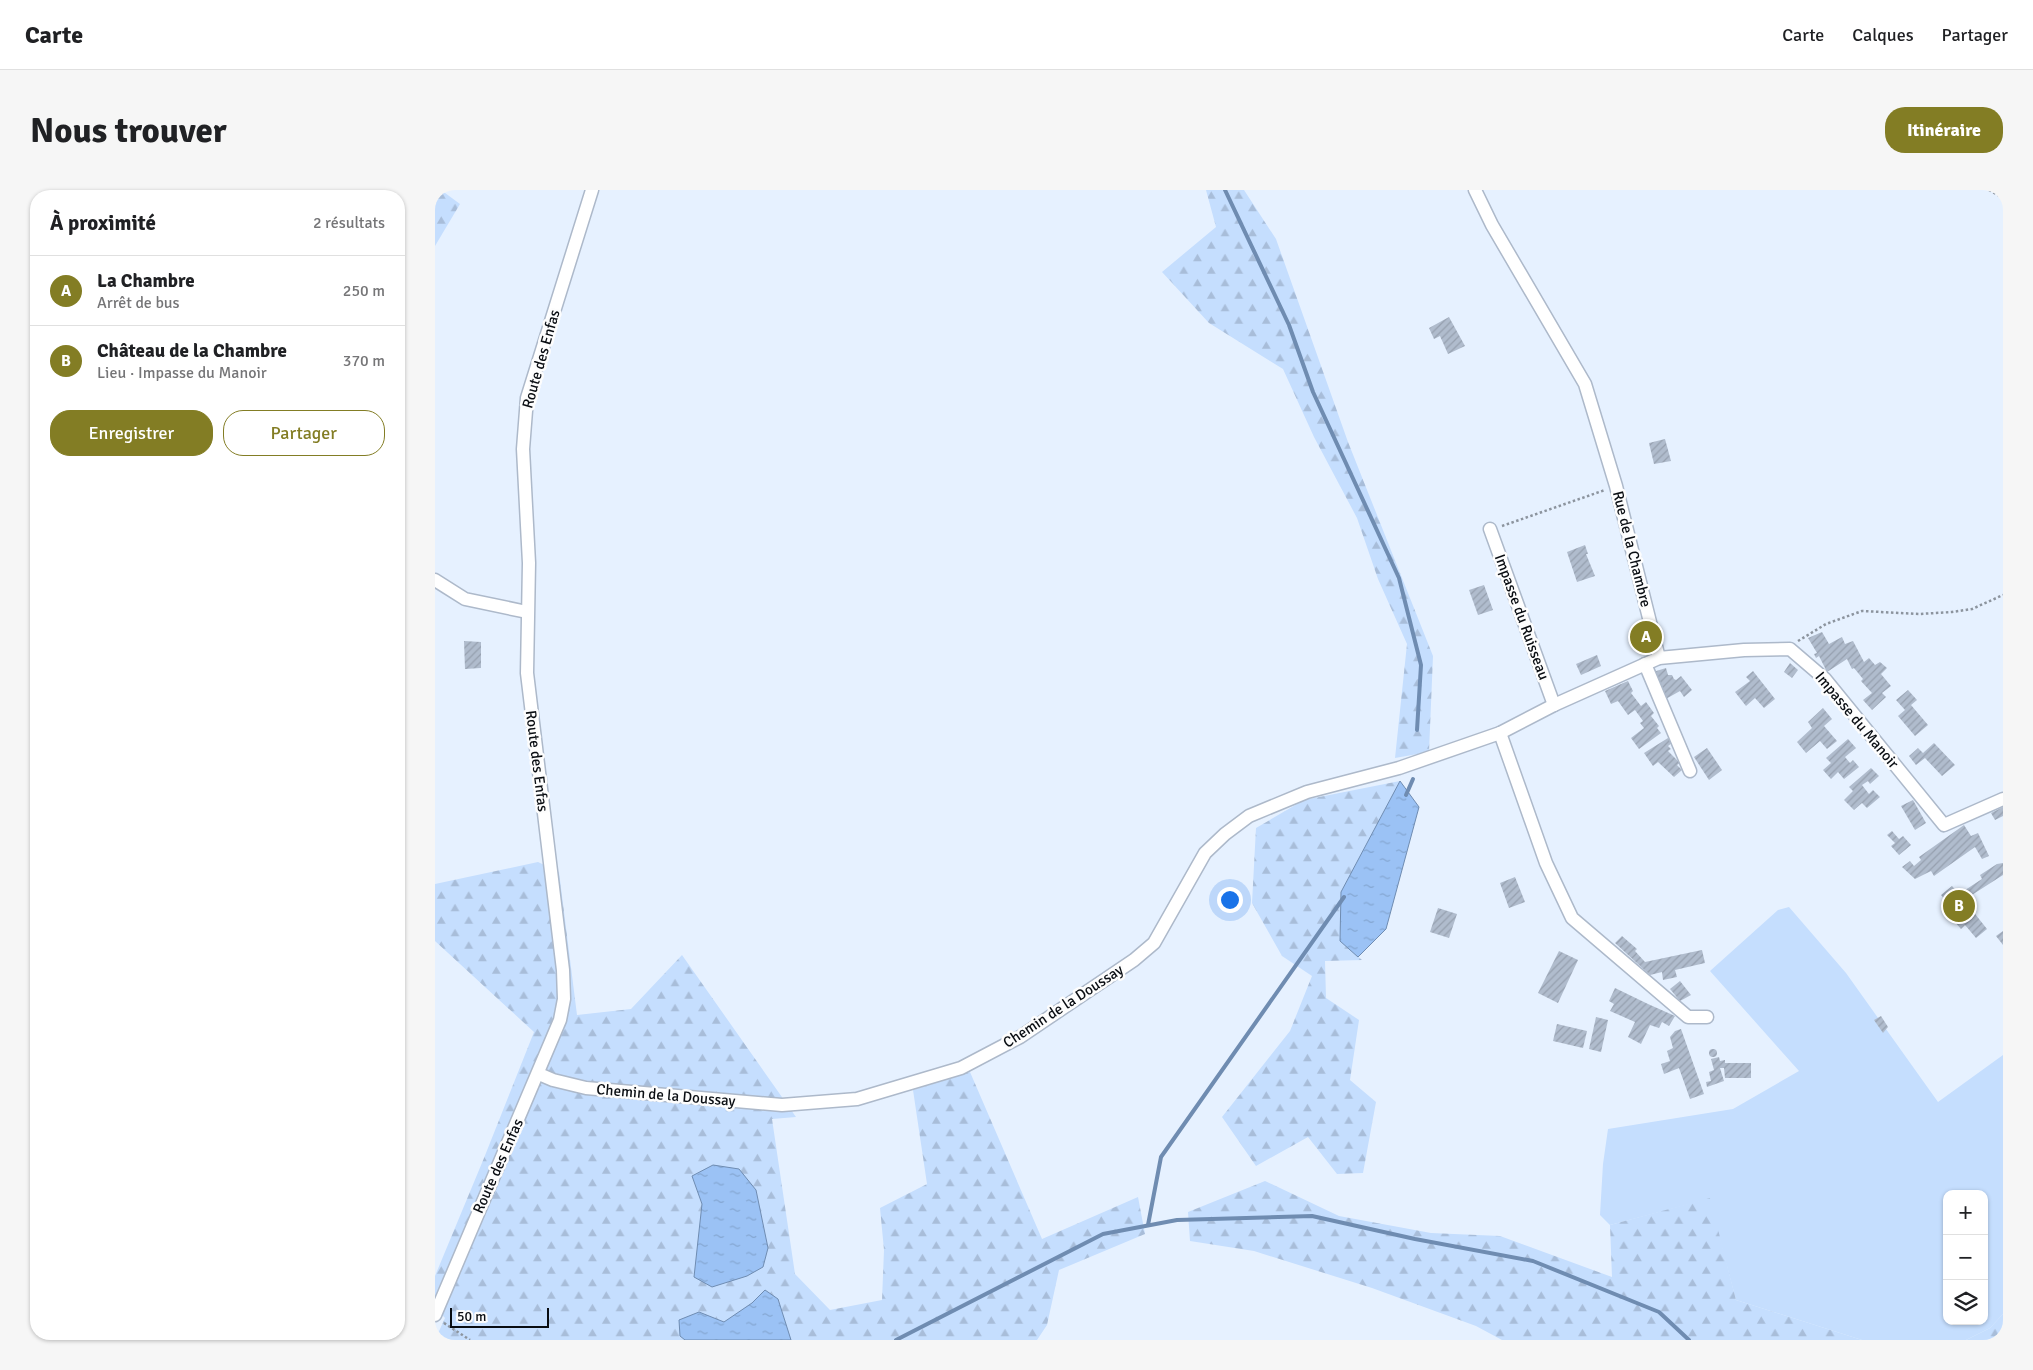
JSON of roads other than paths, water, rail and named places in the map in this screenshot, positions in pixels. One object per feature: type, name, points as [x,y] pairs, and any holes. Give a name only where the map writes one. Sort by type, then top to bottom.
[{"type":"street","name":"Route des Enfas","points":[[438,1319],[478,1211],[539,1074],[560,1020],[564,988],[528,691],[526,649],[528,529],[523,449],[525,415],[535,371],[592,190]]},
{"type":"street","name":"Rue de la Chambre","points":[[1475,190],[1492,225],[1585,384],[1616,486],[1659,658]]},
{"type":"street","name":"Impasse du Ruisseau","points":[[1491,529],[1554,705]]},
{"type":"street","points":[[435,580],[465,599],[527,612]]},
{"type":"street","name":"Impasse du Manoir","points":[[1659,658],[1744,650],[1790,649],[1825,678],[1944,825],[2003,799]]},
{"type":"street","points":[[1659,658],[1554,705],[1500,733],[1546,862],[1572,918],[1688,1017],[1707,1017]]},
{"type":"street","points":[[1645,664],[1690,771]]},
{"type":"street","name":"Chemin de la Doussay","points":[[539,1074],[553,1080],[586,1088],[782,1105],[857,1099],[961,1068],[1020,1037],[1133,960],[1154,942],[1205,853],[1225,834],[1249,816],[1307,792],[1399,768],[1500,733]]},
{"type":"water","points":[[1400,781],[1419,807],[1386,929],[1358,957],[1340,941],[1341,892]]},
{"type":"water","points":[[713,1165],[739,1169],[756,1190],[768,1248],[763,1267],[747,1276],[712,1287],[694,1277],[702,1204],[692,1176]]},
{"type":"water","points":[[765,1290],[778,1299],[791,1340],[685,1340],[680,1336],[679,1320],[699,1312],[724,1322],[752,1303]]},
{"type":"waterway","points":[[1225,190],[1289,325],[1313,392],[1399,578],[1421,665],[1417,730]]},
{"type":"waterway","points":[[1406,795],[1413,779]]},
{"type":"waterway","points":[[1148,1225],[1161,1157],[1344,897]]},
{"type":"waterway","points":[[896,1340],[1103,1234],[1177,1220],[1312,1216],[1415,1239],[1533,1261],[1659,1312],[1689,1340]]},
{"type":"place","name":"La Chambre","points":[[1646,637]]},
{"type":"place","name":"Château de la Chambre","points":[[1959,906]]}]
